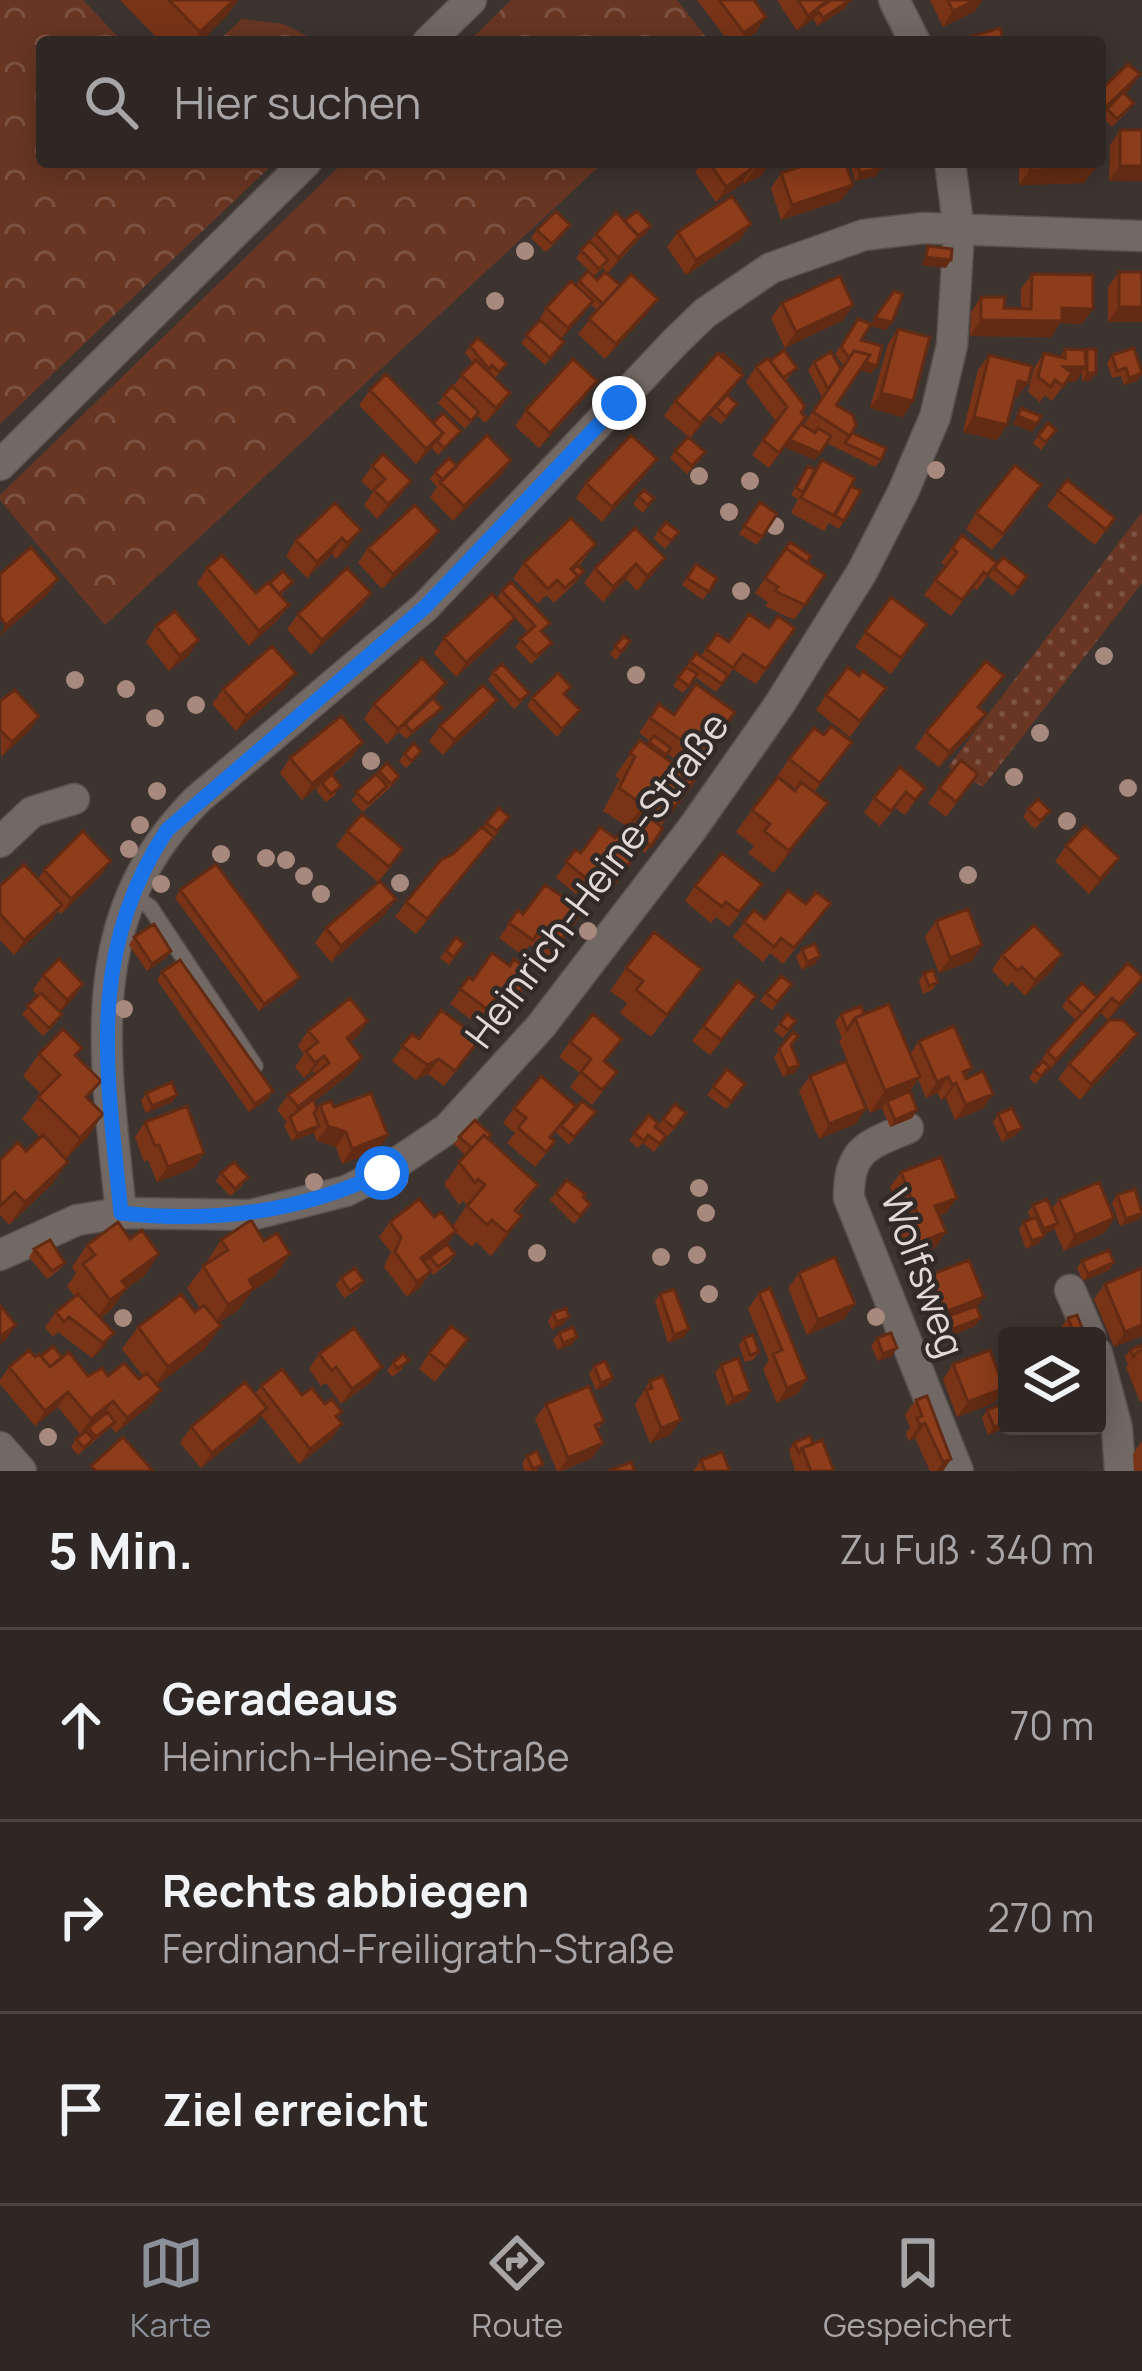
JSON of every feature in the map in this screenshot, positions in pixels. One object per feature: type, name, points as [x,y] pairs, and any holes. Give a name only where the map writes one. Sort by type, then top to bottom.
[{"type":"street","points":[[434,36],[471,0]]},
{"type":"street","points":[[894,0],[912,36]]},
{"type":"street","points":[[0,465],[300,168]]},
{"type":"street","name":"Heinrich-Heine-Straße","points":[[0,1255],[77,1220],[121,1213],[250,1215],[346,1191],[447,1130],[527,1042],[598,957],[779,705],[862,572],[904,492],[935,417],[952,345],[959,231],[951,168]]},
{"type":"street","points":[[121,1213],[106,1061],[106,1010],[112,963],[132,895],[167,830],[425,607],[705,314],[771,268],[864,236],[922,228],[1142,236]]},
{"type":"street","points":[[0,842],[32,812],[74,799]]},
{"type":"street","name":"Wolfsweg","points":[[908,1128],[868,1145],[852,1163],[849,1198],[958,1471]]},
{"type":"street","points":[[1070,1291],[1086,1327]]},
{"type":"street","points":[[1106,1385],[1118,1428],[1120,1471]]},
{"type":"street","points":[[0,1447],[21,1471]]},
{"type":"lane","points":[[132,895],[150,907],[255,1066]]},
{"type":"green space","points":[[0,0],[83,0],[117,36],[36,36],[36,168],[269,168],[0,424]]},
{"type":"green space","points":[[511,0],[677,0],[705,36],[474,36]]},
{"type":"green space","points":[[242,19],[284,24],[307,36],[224,36]]},
{"type":"green space","points":[[338,168],[598,168],[105,625],[0,495]]},
{"type":"green space","points":[[1142,512],[1142,583],[983,787],[948,767]]},
{"type":"building","points":[[169,0],[234,0],[200,32]]},
{"type":"building","points":[[719,0],[754,0],[766,17],[744,33]]},
{"type":"building","points":[[798,0],[828,0],[808,16]]},
{"type":"building","points":[[831,0],[850,0],[823,18],[817,9]]},
{"type":"building","points":[[948,0],[976,0],[953,11]]},
{"type":"building","points":[[1000,28],[1002,36],[973,36]]},
{"type":"building","points":[[1128,64],[1140,74],[1107,106],[1106,85]]},
{"type":"building","points":[[1123,92],[1134,103],[1117,119],[1107,109]]},
{"type":"building","points":[[1120,130],[1142,130],[1142,166],[1120,166]]},
{"type":"building","points":[[713,168],[750,168],[751,169],[726,187]]},
{"type":"building","points":[[796,168],[847,168],[853,185],[792,205],[781,173]]},
{"type":"building","points":[[732,196],[751,224],[696,260],[678,232]]},
{"type":"building","points":[[556,211],[570,225],[552,244],[537,230]]},
{"type":"building","points":[[637,211],[651,226],[638,236],[624,221]]},
{"type":"building","points":[[616,212],[639,236],[618,258],[596,234]]},
{"type":"building","points":[[590,241],[608,260],[599,269],[581,250]]},
{"type":"building","points":[[928,246],[952,249],[951,260],[926,257]]},
{"type":"building","points":[[588,271],[597,280],[605,272],[620,285],[603,304],[579,281]]},
{"type":"building","points":[[1119,272],[1142,272],[1142,307],[1119,307]]},
{"type":"building","points":[[631,274],[658,299],[616,344],[589,319]]},
{"type":"building","points":[[1032,274],[1093,275],[1093,309],[1062,308],[1062,321],[981,320],[981,297],[1005,297],[1004,308],[1031,309]]},
{"type":"building","points":[[840,276],[853,305],[796,332],[782,303]]},
{"type":"building","points":[[571,281],[593,301],[568,328],[546,308]]},
{"type":"building","points":[[894,291],[903,294],[892,322],[875,318]]},
{"type":"building","points":[[858,319],[871,324],[861,340],[882,346],[877,366],[865,362],[870,355],[854,351],[849,358],[841,347]]},
{"type":"building","points":[[540,320],[564,342],[550,358],[526,335]]},
{"type":"building","points":[[898,329],[930,337],[913,401],[881,393]]},
{"type":"building","points":[[478,338],[507,364],[499,372],[492,365],[489,369],[470,346]]},
{"type":"building","points":[[1134,348],[1142,373],[1129,378],[1126,368],[1117,371],[1112,355]]},
{"type":"building","points":[[1065,349],[1085,350],[1086,367],[1064,367],[1072,373],[1063,386],[1055,380],[1051,387],[1038,377],[1044,353],[1065,358]]},
{"type":"building","points":[[1087,349],[1096,349],[1096,373],[1087,373]]},
{"type":"building","points":[[784,350],[797,368],[783,378],[770,361]]},
{"type":"building","points":[[854,351],[870,355],[836,405],[853,415],[856,425],[850,436],[813,412]]},
{"type":"building","points":[[831,352],[841,369],[828,389],[814,362]]},
{"type":"building","points":[[718,353],[743,375],[700,423],[675,401]]},
{"type":"building","points":[[989,355],[1032,366],[1028,383],[1018,381],[1007,425],[974,417]]},
{"type":"building","points":[[768,358],[805,406],[801,413],[806,417],[779,453],[763,440],[787,407],[756,367]]},
{"type":"building","points":[[573,359],[597,381],[550,433],[526,410]]},
{"type":"building","points":[[476,360],[510,393],[496,408],[461,375]]},
{"type":"building","points":[[386,374],[443,433],[426,449],[370,390]]},
{"type":"building","points":[[452,386],[479,412],[471,421],[444,395]]},
{"type":"building","points":[[727,395],[737,404],[726,417],[716,407]]},
{"type":"building","points":[[1021,408],[1041,416],[1037,424],[1018,416]]},
{"type":"building","points":[[443,413],[461,431],[444,448],[437,441],[443,433],[433,423]]},
{"type":"building","points":[[1048,423],[1056,430],[1046,442],[1038,436]]},
{"type":"building","points":[[801,424],[831,436],[820,453],[790,440]]},
{"type":"building","points":[[852,433],[886,448],[881,460],[845,443]]},
{"type":"building","points":[[487,435],[511,460],[464,506],[440,482]]},
{"type":"building","points":[[631,435],[657,459],[612,507],[586,483]]},
{"type":"building","points":[[688,437],[705,452],[692,466],[675,451]]},
{"type":"building","points":[[383,454],[411,481],[388,504],[374,490],[385,479],[372,466]]},
{"type":"building","points":[[449,458],[457,466],[443,480],[435,472]]},
{"type":"building","points":[[822,460],[855,478],[835,516],[801,498]]},
{"type":"building","points":[[1015,465],[1041,485],[1003,534],[976,513]]},
{"type":"building","points":[[808,466],[815,470],[803,492],[796,488]]},
{"type":"building","points":[[1067,480],[1115,518],[1106,530],[1058,491]]},
{"type":"building","points":[[851,486],[861,491],[844,521],[834,515]]},
{"type":"building","points":[[644,490],[654,498],[648,505],[638,496]]},
{"type":"building","points":[[760,502],[777,514],[762,537],[744,526]]},
{"type":"building","points":[[335,503],[361,530],[347,543],[342,538],[317,562],[296,540]]},
{"type":"building","points":[[415,505],[439,531],[393,574],[368,548]]},
{"type":"building","points":[[571,518],[596,544],[571,569],[578,576],[565,588],[557,580],[548,589],[524,563]]},
{"type":"building","points":[[666,522],[679,532],[671,541],[659,531]]},
{"type":"building","points":[[635,528],[665,558],[647,576],[636,564],[613,587],[595,568]]},
{"type":"building","points":[[962,535],[997,563],[962,600],[935,580],[957,552],[952,548]]},
{"type":"building","points":[[790,542],[811,556],[807,563],[786,548]]},
{"type":"building","points":[[31,547],[58,579],[6,625],[0,617],[0,574]]},
{"type":"building","points":[[786,548],[825,575],[805,605],[775,591],[778,587],[765,578]]},
{"type":"building","points":[[222,555],[256,593],[268,582],[289,605],[259,631],[207,568]]},
{"type":"building","points":[[1003,557],[1027,576],[1018,588],[994,568]]},
{"type":"building","points":[[696,564],[717,578],[709,592],[687,578]]},
{"type":"building","points":[[347,568],[371,593],[322,640],[298,614]]},
{"type":"building","points":[[283,571],[293,582],[279,594],[270,583]]},
{"type":"building","points":[[511,582],[550,623],[541,631],[552,643],[536,656],[520,639],[535,626],[502,591]]},
{"type":"building","points":[[492,594],[515,618],[466,662],[444,638]]},
{"type":"building","points":[[891,597],[927,624],[901,658],[865,632]]},
{"type":"building","points":[[175,611],[199,640],[180,656],[156,626]]},
{"type":"building","points":[[749,614],[769,628],[778,616],[795,628],[766,669],[743,654],[733,668],[706,649],[717,634],[729,642]]},
{"type":"building","points":[[624,636],[630,641],[621,652],[615,646]]},
{"type":"building","points":[[272,646],[296,673],[246,716],[223,689]]},
{"type":"building","points":[[696,653],[728,675],[722,684],[690,662]]},
{"type":"building","points":[[422,658],[446,683],[398,729],[374,704]]},
{"type":"building","points":[[986,661],[1004,676],[978,707],[986,714],[949,752],[926,732]]},
{"type":"building","points":[[502,664],[529,693],[520,701],[493,672]]},
{"type":"building","points":[[686,667],[697,674],[689,686],[678,678]]},
{"type":"building","points":[[848,667],[859,676],[863,671],[886,688],[860,721],[826,695]]},
{"type":"building","points":[[558,673],[571,687],[564,694],[580,710],[562,729],[532,698]]},
{"type":"building","points":[[696,684],[735,712],[712,743],[697,732],[688,745],[650,718],[659,704],[674,715]]},
{"type":"building","points":[[483,685],[497,700],[454,740],[440,726]]},
{"type":"building","points":[[15,690],[39,716],[12,742],[0,730],[0,701]]},
{"type":"building","points":[[433,698],[442,708],[412,732],[405,724]]},
{"type":"building","points":[[341,716],[363,742],[312,784],[290,758]]},
{"type":"building","points":[[831,726],[852,742],[820,783],[789,759],[814,728],[824,735]]},
{"type":"building","points":[[654,736],[671,748],[666,755],[649,742]]},
{"type":"building","points":[[640,740],[695,779],[671,812],[652,798],[643,805],[619,788],[635,757],[630,753]]},
{"type":"building","points":[[414,743],[421,751],[412,761],[404,754]]},
{"type":"building","points":[[961,760],[978,774],[956,802],[939,788]]},
{"type":"building","points":[[387,763],[399,776],[391,784],[379,771]]},
{"type":"building","points":[[900,767],[925,788],[915,800],[906,792],[891,811],[874,798]]},
{"type":"building","points":[[332,774],[341,786],[331,794],[322,783]]},
{"type":"building","points":[[376,774],[387,786],[368,804],[356,792]]},
{"type":"building","points":[[778,777],[795,791],[801,782],[828,803],[789,851],[764,831],[770,824],[752,810]]},
{"type":"building","points":[[1038,799],[1050,811],[1040,821],[1028,809]]},
{"type":"building","points":[[499,808],[509,817],[497,831],[486,823]]},
{"type":"building","points":[[642,812],[663,828],[651,846],[627,828]]},
{"type":"building","points":[[362,814],[403,849],[389,867],[347,831]]},
{"type":"building","points":[[1085,826],[1119,858],[1100,879],[1066,846]]},
{"type":"building","points":[[482,827],[494,837],[427,919],[406,902],[441,860]]},
{"type":"building","points":[[600,827],[640,849],[616,882],[597,869],[587,879],[566,862],[575,850],[581,853]]},
{"type":"building","points":[[83,831],[111,861],[71,899],[44,870]]},
{"type":"building","points":[[722,853],[762,884],[739,912],[726,902],[722,907],[695,886]]},
{"type":"building","points":[[24,864],[62,905],[24,940],[0,914],[0,886]]},
{"type":"building","points":[[216,864],[300,977],[264,1004],[180,890]]},
{"type":"building","points":[[380,881],[396,899],[341,946],[326,928]]},
{"type":"building","points":[[545,885],[583,910],[559,943],[540,930],[533,940],[509,923],[518,910],[523,914]]},
{"type":"building","points":[[788,890],[806,904],[816,892],[831,903],[794,948],[781,938],[774,947],[744,922],[754,910],[765,919]]},
{"type":"building","points":[[968,909],[982,945],[950,958],[936,921]]},
{"type":"building","points":[[154,924],[171,951],[152,964],[134,937]]},
{"type":"building","points":[[1034,925],[1062,954],[1035,980],[1002,955]]},
{"type":"building","points":[[654,932],[702,969],[667,1015],[636,990],[643,981],[626,968]]},
{"type":"building","points":[[456,937],[464,944],[454,957],[446,951]]},
{"type":"building","points":[[815,944],[820,956],[807,962],[802,949]]},
{"type":"building","points":[[492,953],[510,966],[514,959],[533,973],[509,1007],[496,997],[487,1009],[460,989],[469,977],[473,980]]},
{"type":"building","points":[[59,959],[83,984],[67,1000],[43,975]]},
{"type":"building","points":[[180,960],[273,1091],[255,1104],[162,972]]},
{"type":"building","points":[[1128,963],[1142,979],[1119,1004],[1112,998],[1056,1060],[1047,1052]]},
{"type":"building","points":[[933,970],[938,982],[929,986],[924,973]]},
{"type":"building","points":[[781,976],[792,984],[777,1002],[766,993]]},
{"type":"building","points":[[738,981],[756,996],[721,1040],[703,1026]]},
{"type":"building","points":[[1082,983],[1097,997],[1082,1013],[1067,999]]},
{"type":"building","points":[[41,993],[62,1014],[49,1028],[27,1006]]},
{"type":"building","points":[[350,998],[368,1021],[347,1038],[362,1058],[298,1107],[288,1095],[329,1063],[324,1056],[315,1063],[306,1051],[318,1042],[308,1031]]},
{"type":"building","points":[[889,1004],[920,1077],[885,1091],[855,1018]]},
{"type":"building","points":[[861,1006],[864,1014],[847,1030],[841,1014]]},
{"type":"building","points":[[441,1010],[480,1039],[455,1071],[439,1059],[427,1065],[402,1046],[412,1034],[419,1039]]},
{"type":"building","points":[[593,1014],[622,1039],[604,1061],[617,1072],[602,1090],[581,1072],[591,1059],[570,1042]]},
{"type":"building","points":[[787,1014],[796,1021],[788,1030],[780,1024]]},
{"type":"building","points":[[1109,1020],[1123,1020],[1137,1034],[1091,1084],[1069,1064]]},
{"type":"building","points":[[954,1026],[972,1068],[963,1072],[966,1079],[983,1071],[993,1094],[966,1105],[956,1083],[952,1085],[948,1077],[937,1082],[919,1041]]},
{"type":"building","points":[[63,1029],[82,1048],[75,1055],[101,1081],[86,1097],[103,1114],[80,1138],[38,1097],[60,1075],[39,1054]]},
{"type":"building","points":[[793,1032],[798,1036],[791,1045],[799,1065],[788,1069],[779,1049]]},
{"type":"building","points":[[846,1061],[866,1109],[829,1124],[810,1076]]},
{"type":"building","points":[[1043,1061],[1049,1067],[1041,1076],[1034,1071]]},
{"type":"building","points":[[727,1069],[745,1084],[731,1102],[713,1087]]},
{"type":"building","points":[[541,1076],[576,1106],[550,1137],[555,1141],[546,1152],[518,1128],[526,1118],[514,1108]]},
{"type":"building","points":[[172,1082],[177,1095],[152,1106],[146,1093]]},
{"type":"building","points":[[910,1091],[917,1110],[895,1120],[887,1101]]},
{"type":"building","points":[[371,1093],[388,1135],[352,1149],[346,1132],[328,1126],[320,1105],[331,1101],[334,1107]]},
{"type":"building","points":[[313,1099],[319,1126],[297,1134],[290,1117]]},
{"type":"building","points":[[582,1101],[596,1112],[574,1137],[561,1126]]},
{"type":"building","points":[[675,1104],[686,1113],[674,1128],[663,1119]]},
{"type":"building","points":[[187,1106],[204,1153],[168,1167],[145,1122]]},
{"type":"building","points":[[1012,1108],[1022,1128],[1007,1134],[998,1114]]},
{"type":"building","points":[[649,1115],[666,1136],[660,1144],[648,1135],[644,1141],[634,1133]]},
{"type":"building","points":[[475,1120],[491,1135],[488,1139],[484,1135],[472,1148],[459,1137]]},
{"type":"building","points":[[43,1135],[68,1162],[25,1202],[15,1192],[0,1206],[0,1160],[18,1142],[26,1151]]},
{"type":"building","points":[[484,1135],[538,1185],[515,1210],[522,1216],[507,1233],[492,1220],[487,1225],[467,1206],[485,1185],[478,1179],[475,1183],[459,1162]]},
{"type":"building","points":[[941,1157],[957,1198],[935,1206],[946,1232],[915,1244],[905,1218],[917,1213],[901,1172]]},
{"type":"building","points":[[234,1162],[248,1177],[235,1189],[221,1173]]},
{"type":"building","points":[[567,1180],[590,1204],[580,1216],[556,1193]]},
{"type":"building","points":[[1099,1182],[1114,1218],[1075,1235],[1059,1199]]},
{"type":"building","points":[[1135,1189],[1142,1213],[1126,1219],[1117,1195]]},
{"type":"building","points":[[419,1199],[434,1217],[441,1212],[456,1231],[421,1258],[431,1271],[417,1282],[395,1252],[401,1237],[390,1222]]},
{"type":"building","points":[[1047,1199],[1058,1223],[1044,1229],[1033,1205]]},
{"type":"building","points":[[1036,1217],[1044,1236],[1032,1241],[1024,1222]]},
{"type":"building","points":[[251,1220],[264,1241],[277,1233],[290,1254],[249,1280],[254,1288],[228,1305],[203,1266],[228,1250],[221,1240]]},
{"type":"building","points":[[118,1222],[130,1239],[142,1230],[159,1254],[122,1281],[127,1288],[110,1300],[83,1264],[95,1255],[87,1245]]},
{"type":"building","points":[[50,1240],[65,1263],[52,1271],[34,1249]]},
{"type":"building","points":[[447,1244],[455,1254],[438,1267],[430,1257]]},
{"type":"building","points":[[1109,1250],[1114,1262],[1088,1274],[1082,1261]]},
{"type":"building","points":[[835,1257],[855,1304],[818,1320],[799,1273]]},
{"type":"building","points":[[969,1260],[984,1297],[945,1312],[930,1275]]},
{"type":"building","points":[[355,1268],[364,1281],[350,1291],[341,1278]]},
{"type":"building","points":[[1142,1268],[1142,1325],[1125,1332],[1105,1284]]},
{"type":"building","points":[[770,1288],[807,1379],[787,1388],[773,1354],[782,1350],[759,1293]]},
{"type":"building","points":[[674,1289],[689,1329],[674,1335],[660,1294]]},
{"type":"building","points":[[78,1294],[114,1333],[103,1343],[69,1317],[64,1322],[56,1312]]},
{"type":"building","points":[[181,1294],[195,1312],[204,1305],[221,1326],[168,1367],[138,1327]]},
{"type":"building","points":[[0,1305],[16,1325],[1,1336],[0,1334]]},
{"type":"building","points":[[976,1306],[981,1318],[948,1331],[943,1318]]},
{"type":"building","points":[[566,1308],[569,1317],[557,1322],[553,1313]]},
{"type":"building","points":[[1077,1315],[1082,1327],[1072,1327],[1068,1318]]},
{"type":"building","points":[[451,1326],[468,1339],[446,1367],[429,1353]]},
{"type":"building","points":[[573,1327],[577,1337],[563,1343],[559,1333]]},
{"type":"building","points":[[354,1328],[382,1367],[352,1389],[319,1354]]},
{"type":"building","points":[[891,1333],[897,1348],[883,1354],[877,1338]]},
{"type":"building","points":[[753,1335],[759,1352],[750,1355],[744,1338]]},
{"type":"building","points":[[53,1346],[62,1357],[50,1367],[41,1356]]},
{"type":"building","points":[[29,1350],[50,1367],[69,1352],[88,1376],[102,1368],[108,1376],[124,1363],[139,1379],[147,1373],[161,1390],[127,1418],[113,1401],[91,1419],[68,1392],[45,1411],[9,1367]]},
{"type":"building","points":[[990,1350],[998,1372],[998,1390],[968,1402],[953,1364]]},
{"type":"building","points":[[403,1354],[409,1360],[398,1369],[393,1363]]},
{"type":"building","points":[[738,1358],[750,1391],[733,1398],[721,1365]]},
{"type":"building","points":[[605,1361],[613,1378],[601,1383],[594,1366]]},
{"type":"building","points":[[282,1369],[302,1395],[312,1388],[325,1404],[332,1399],[342,1412],[336,1416],[342,1424],[310,1449],[261,1386]]},
{"type":"building","points":[[663,1376],[681,1420],[661,1428],[646,1390],[652,1388],[650,1381]]},
{"type":"building","points":[[245,1382],[267,1408],[212,1453],[191,1427]]},
{"type":"building","points":[[589,1386],[604,1421],[595,1425],[603,1443],[568,1458],[546,1404]]},
{"type":"building","points":[[927,1396],[951,1459],[943,1462],[925,1423],[919,1425],[917,1418],[922,1416],[916,1400]]},
{"type":"building","points":[[998,1406],[998,1425],[994,1427],[987,1410]]},
{"type":"building","points":[[107,1412],[115,1422],[96,1437],[88,1428]]},
{"type":"building","points":[[86,1431],[93,1439],[84,1448],[76,1439]]},
{"type":"building","points":[[810,1436],[813,1444],[799,1453],[794,1443]]},
{"type":"building","points":[[123,1437],[153,1471],[96,1471],[91,1466]]},
{"type":"building","points":[[822,1440],[834,1471],[811,1471],[802,1448]]},
{"type":"building","points":[[537,1451],[543,1464],[533,1469],[527,1456]]},
{"type":"building","points":[[722,1452],[730,1471],[705,1471],[701,1460]]},
{"type":"building","points":[[631,1462],[635,1471],[608,1471]]},
{"type":"route","points":[[382,1173],[346,1191],[250,1215],[121,1213],[106,1061],[106,1010],[121,922],[144,866],[167,830],[425,607],[619,403]]}]
